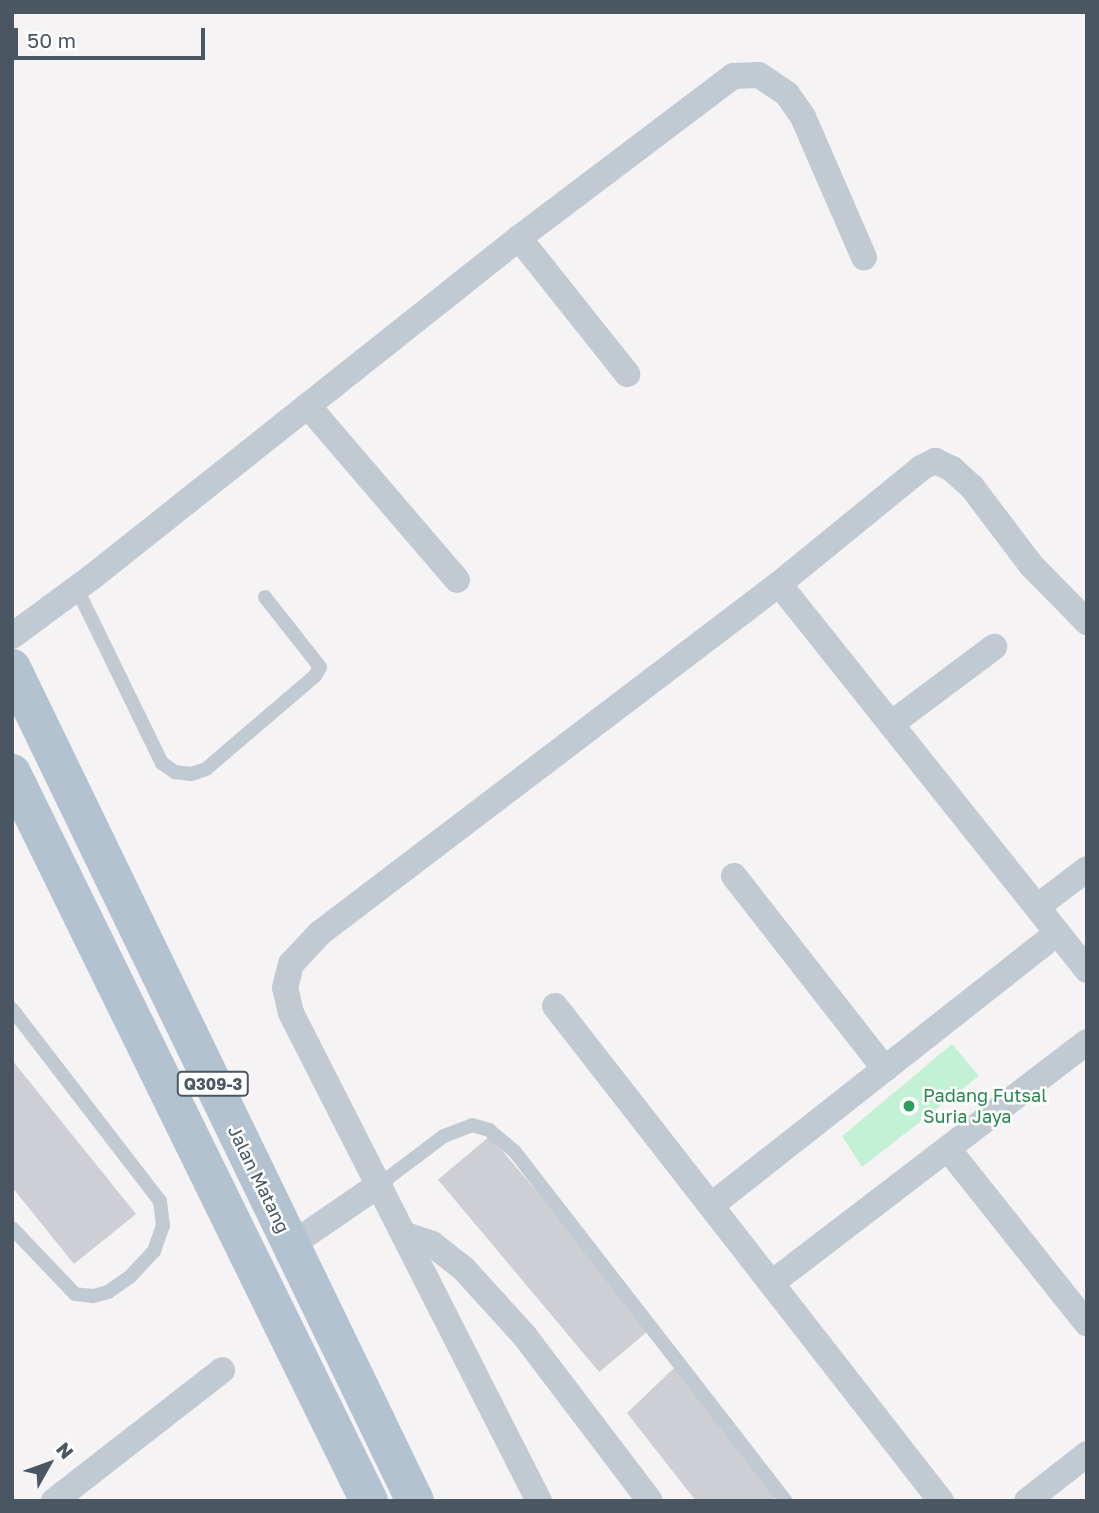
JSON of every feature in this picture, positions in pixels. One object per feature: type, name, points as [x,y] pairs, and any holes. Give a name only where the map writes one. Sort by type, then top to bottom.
[{"type":"main road","name":"Jalan Matang","points":[[12,668],[415,1501]]},
{"type":"main road","points":[[12,774],[369,1501]]},
{"type":"street","points":[[12,636],[78,589],[519,238],[733,76],[758,75],[787,94],[803,117],[864,257]]},
{"type":"street","points":[[519,238],[627,374]]},
{"type":"street","points":[[308,406],[457,580]]},
{"type":"street","points":[[539,1501],[291,1013],[285,988],[291,964],[320,933],[779,584],[921,468],[935,461],[952,469],[972,487],[1006,534],[1081,608]]},
{"type":"street","points":[[779,584],[1087,970]]},
{"type":"street","points":[[891,724],[995,647]]},
{"type":"street","points":[[1037,907],[1087,869]]},
{"type":"street","points":[[734,876],[885,1069]]},
{"type":"street","points":[[713,1204],[1058,933]]},
{"type":"street","points":[[555,1006],[713,1204],[941,1501]]},
{"type":"street","points":[[773,1282],[1087,1042]]},
{"type":"street","points":[[948,1149],[1087,1324]]},
{"type":"street","points":[[291,1245],[380,1184]]},
{"type":"street","points":[[406,1235],[432,1244],[463,1268],[524,1335],[650,1501]]},
{"type":"street","points":[[54,1501],[222,1370]]},
{"type":"street","points":[[1027,1501],[1087,1454]]},
{"type":"lane","points":[[78,589],[162,763],[175,772],[191,774],[206,769],[315,676],[320,667],[265,597]]},
{"type":"lane","points":[[12,1009],[160,1201],[163,1225],[154,1251],[131,1276],[108,1292],[93,1296],[75,1294],[12,1228]]},
{"type":"lane","points":[[380,1184],[444,1136],[472,1125],[489,1130],[515,1152],[786,1501]]},
{"type":"green space","name":"Padang Futsal Suria Jaya","points":[[952,1044],[979,1076],[862,1167],[842,1136]]},
{"type":"building","points":[[12,1060],[136,1214],[74,1264],[12,1187]]},
{"type":"building","points":[[490,1136],[651,1328],[599,1372],[438,1180]]},
{"type":"building","points":[[676,1366],[776,1491],[773,1501],[696,1501],[627,1413]]},
{"type":"place","name":"Padang Futsal Suria Jaya","points":[[909,1106]]}]
